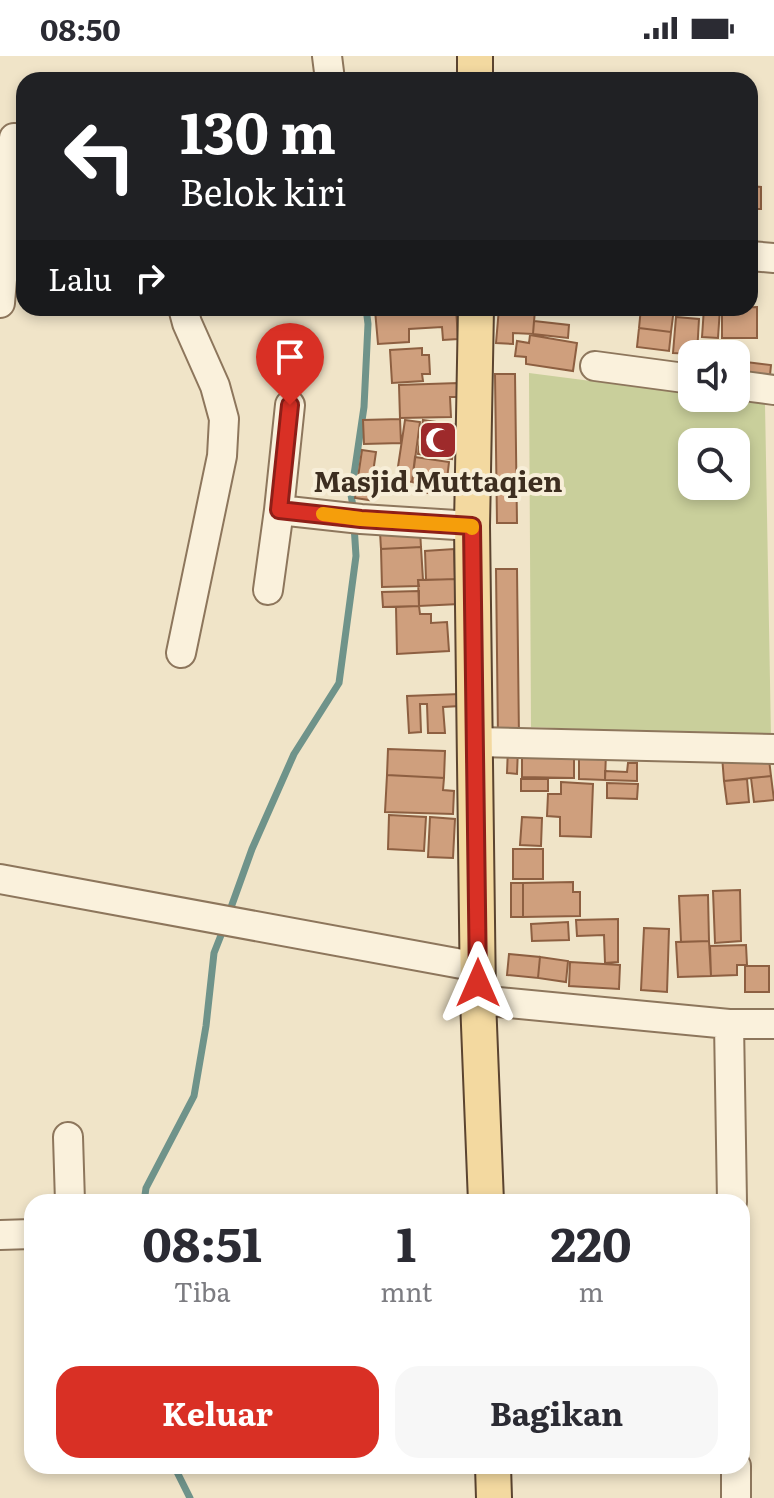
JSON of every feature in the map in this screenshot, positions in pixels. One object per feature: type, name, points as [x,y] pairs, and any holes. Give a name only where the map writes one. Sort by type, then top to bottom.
[{"type":"main road","points":[[476,316],[472,526],[478,983],[486,1194]]},
{"type":"main road","points":[[493,1474],[494,1498]]},
{"type":"street","points":[[0,303],[13,138]]},
{"type":"street","points":[[181,653],[222,456],[224,419],[215,386],[185,316]]},
{"type":"street","points":[[595,366],[678,377]]},
{"type":"street","points":[[750,387],[774,390]]},
{"type":"street","points":[[268,590],[290,405]]},
{"type":"street","points":[[279,510],[472,526]]},
{"type":"street","points":[[476,742],[774,749]]},
{"type":"street","points":[[0,879],[238,922],[478,983],[729,1024],[774,1024]]},
{"type":"street","points":[[729,1024],[732,1194]]},
{"type":"street","points":[[68,1137],[70,1194]]},
{"type":"street","points":[[0,1235],[24,1234]]},
{"type":"street","points":[[736,1474],[736,1498]]},
{"type":"green space","points":[[529,373],[678,392],[678,412],[750,412],[750,402],[765,404],[771,737],[531,727]]},
{"type":"building","points":[[758,187],[761,187],[761,209],[758,209]]},
{"type":"building","points":[[376,316],[457,316],[458,339],[443,340],[442,327],[409,329],[409,342],[378,344]]},
{"type":"building","points":[[498,316],[534,316],[533,334],[513,333],[513,344],[496,343]]},
{"type":"building","points":[[640,316],[673,316],[671,332],[639,328]]},
{"type":"building","points":[[703,316],[719,316],[718,338],[702,337]]},
{"type":"building","points":[[722,316],[757,316],[757,338],[722,338]]},
{"type":"building","points":[[676,317],[699,319],[698,340],[678,340],[678,353],[673,353]]},
{"type":"building","points":[[534,321],[569,325],[568,338],[533,334]]},
{"type":"building","points":[[639,328],[671,332],[669,351],[637,347]]},
{"type":"building","points":[[530,335],[577,343],[573,371],[526,364],[526,357],[515,356],[517,341],[529,343]]},
{"type":"building","points":[[422,348],[422,355],[429,355],[430,374],[422,374],[423,381],[392,383],[390,350]]},
{"type":"building","points":[[750,362],[771,365],[769,385],[750,382]]},
{"type":"building","points":[[495,374],[515,374],[517,523],[497,523]]},
{"type":"building","points":[[458,383],[459,397],[450,397],[451,417],[400,418],[399,385]]},
{"type":"building","points":[[400,419],[401,443],[364,444],[363,420]]},
{"type":"building","points":[[405,420],[420,422],[412,482],[396,480]]},
{"type":"building","name":"Masjid Muttaqien","points":[[423,420],[457,425],[452,459],[418,454]]},
{"type":"building","points":[[362,450],[376,452],[369,500],[355,498]]},
{"type":"building","points":[[415,457],[449,462],[446,488],[436,486],[435,494],[415,491],[416,483],[412,482]]},
{"type":"building","points":[[420,530],[421,547],[381,549],[380,532]]},
{"type":"building","points":[[421,547],[423,580],[418,580],[419,586],[382,587],[381,549]]},
{"type":"building","points":[[454,549],[455,579],[426,580],[425,551]]},
{"type":"building","points":[[496,569],[517,569],[519,738],[498,738]]},
{"type":"building","points":[[458,579],[459,604],[419,606],[418,580]]},
{"type":"building","points":[[419,591],[419,606],[383,607],[382,592]]},
{"type":"building","points":[[419,606],[420,614],[431,614],[431,623],[447,622],[449,651],[397,654],[396,607]]},
{"type":"building","points":[[460,694],[460,706],[443,707],[445,733],[428,733],[427,704],[420,704],[421,732],[409,733],[407,696]]},
{"type":"building","points":[[508,747],[518,748],[517,774],[507,773]]},
{"type":"building","points":[[388,749],[445,751],[444,778],[387,775]]},
{"type":"building","points":[[522,749],[574,751],[574,778],[522,777]]},
{"type":"building","points":[[768,751],[771,776],[724,781],[722,756]]},
{"type":"building","points":[[579,753],[606,753],[605,780],[579,779]]},
{"type":"building","points":[[628,763],[637,763],[637,781],[605,780],[605,771],[627,772]]},
{"type":"building","points":[[387,775],[444,778],[443,790],[454,791],[453,814],[385,812]]},
{"type":"building","points":[[771,776],[774,800],[754,802],[751,778]]},
{"type":"building","points":[[521,779],[548,779],[548,791],[521,791]]},
{"type":"building","points":[[747,779],[749,802],[727,804],[724,781]]},
{"type":"building","points":[[561,782],[593,784],[591,837],[560,836],[560,817],[547,816],[548,794],[561,794]]},
{"type":"building","points":[[607,783],[638,784],[637,799],[607,798]]},
{"type":"building","points":[[389,815],[426,817],[424,851],[388,849]]},
{"type":"building","points":[[430,817],[455,819],[453,858],[428,857]]},
{"type":"building","points":[[522,817],[542,818],[541,846],[520,845]]},
{"type":"building","points":[[513,849],[543,849],[543,879],[513,879]]},
{"type":"building","points":[[573,882],[573,892],[580,892],[580,916],[523,917],[523,883]]},
{"type":"building","points":[[511,883],[523,883],[523,917],[511,917]]},
{"type":"building","points":[[740,890],[741,941],[715,943],[713,891]]},
{"type":"building","points":[[708,895],[709,941],[681,942],[679,896]]},
{"type":"building","points":[[618,919],[618,962],[605,963],[604,935],[577,936],[576,920]]},
{"type":"building","points":[[568,922],[569,940],[532,941],[531,924]]},
{"type":"building","points":[[644,928],[669,929],[667,992],[641,990]]},
{"type":"building","points":[[709,941],[711,976],[678,977],[676,942]]},
{"type":"building","points":[[746,945],[747,965],[737,965],[737,975],[711,976],[710,946]]},
{"type":"building","points":[[509,954],[540,957],[538,978],[507,975]]},
{"type":"building","points":[[540,957],[568,961],[566,982],[538,978]]},
{"type":"building","points":[[570,962],[620,965],[619,989],[569,986]]},
{"type":"building","points":[[745,966],[769,966],[769,992],[745,992]]},
{"type":"waterway","points":[[354,512],[351,495],[364,407],[367,316]]},
{"type":"waterway","points":[[229,913],[252,849],[294,754],[339,683],[356,556],[354,525]]},
{"type":"waterway","points":[[145,1194],[194,1096],[214,953],[225,925]]},
{"type":"waterway","points":[[178,1474],[190,1498]]},
{"type":"slow traffic","points":[[323,514],[472,528]]},
{"type":"place","name":"Masjid Muttaqien","points":[[438,440]]},
{"type":"route","points":[[290,405],[279,510],[472,526],[478,983]]}]
